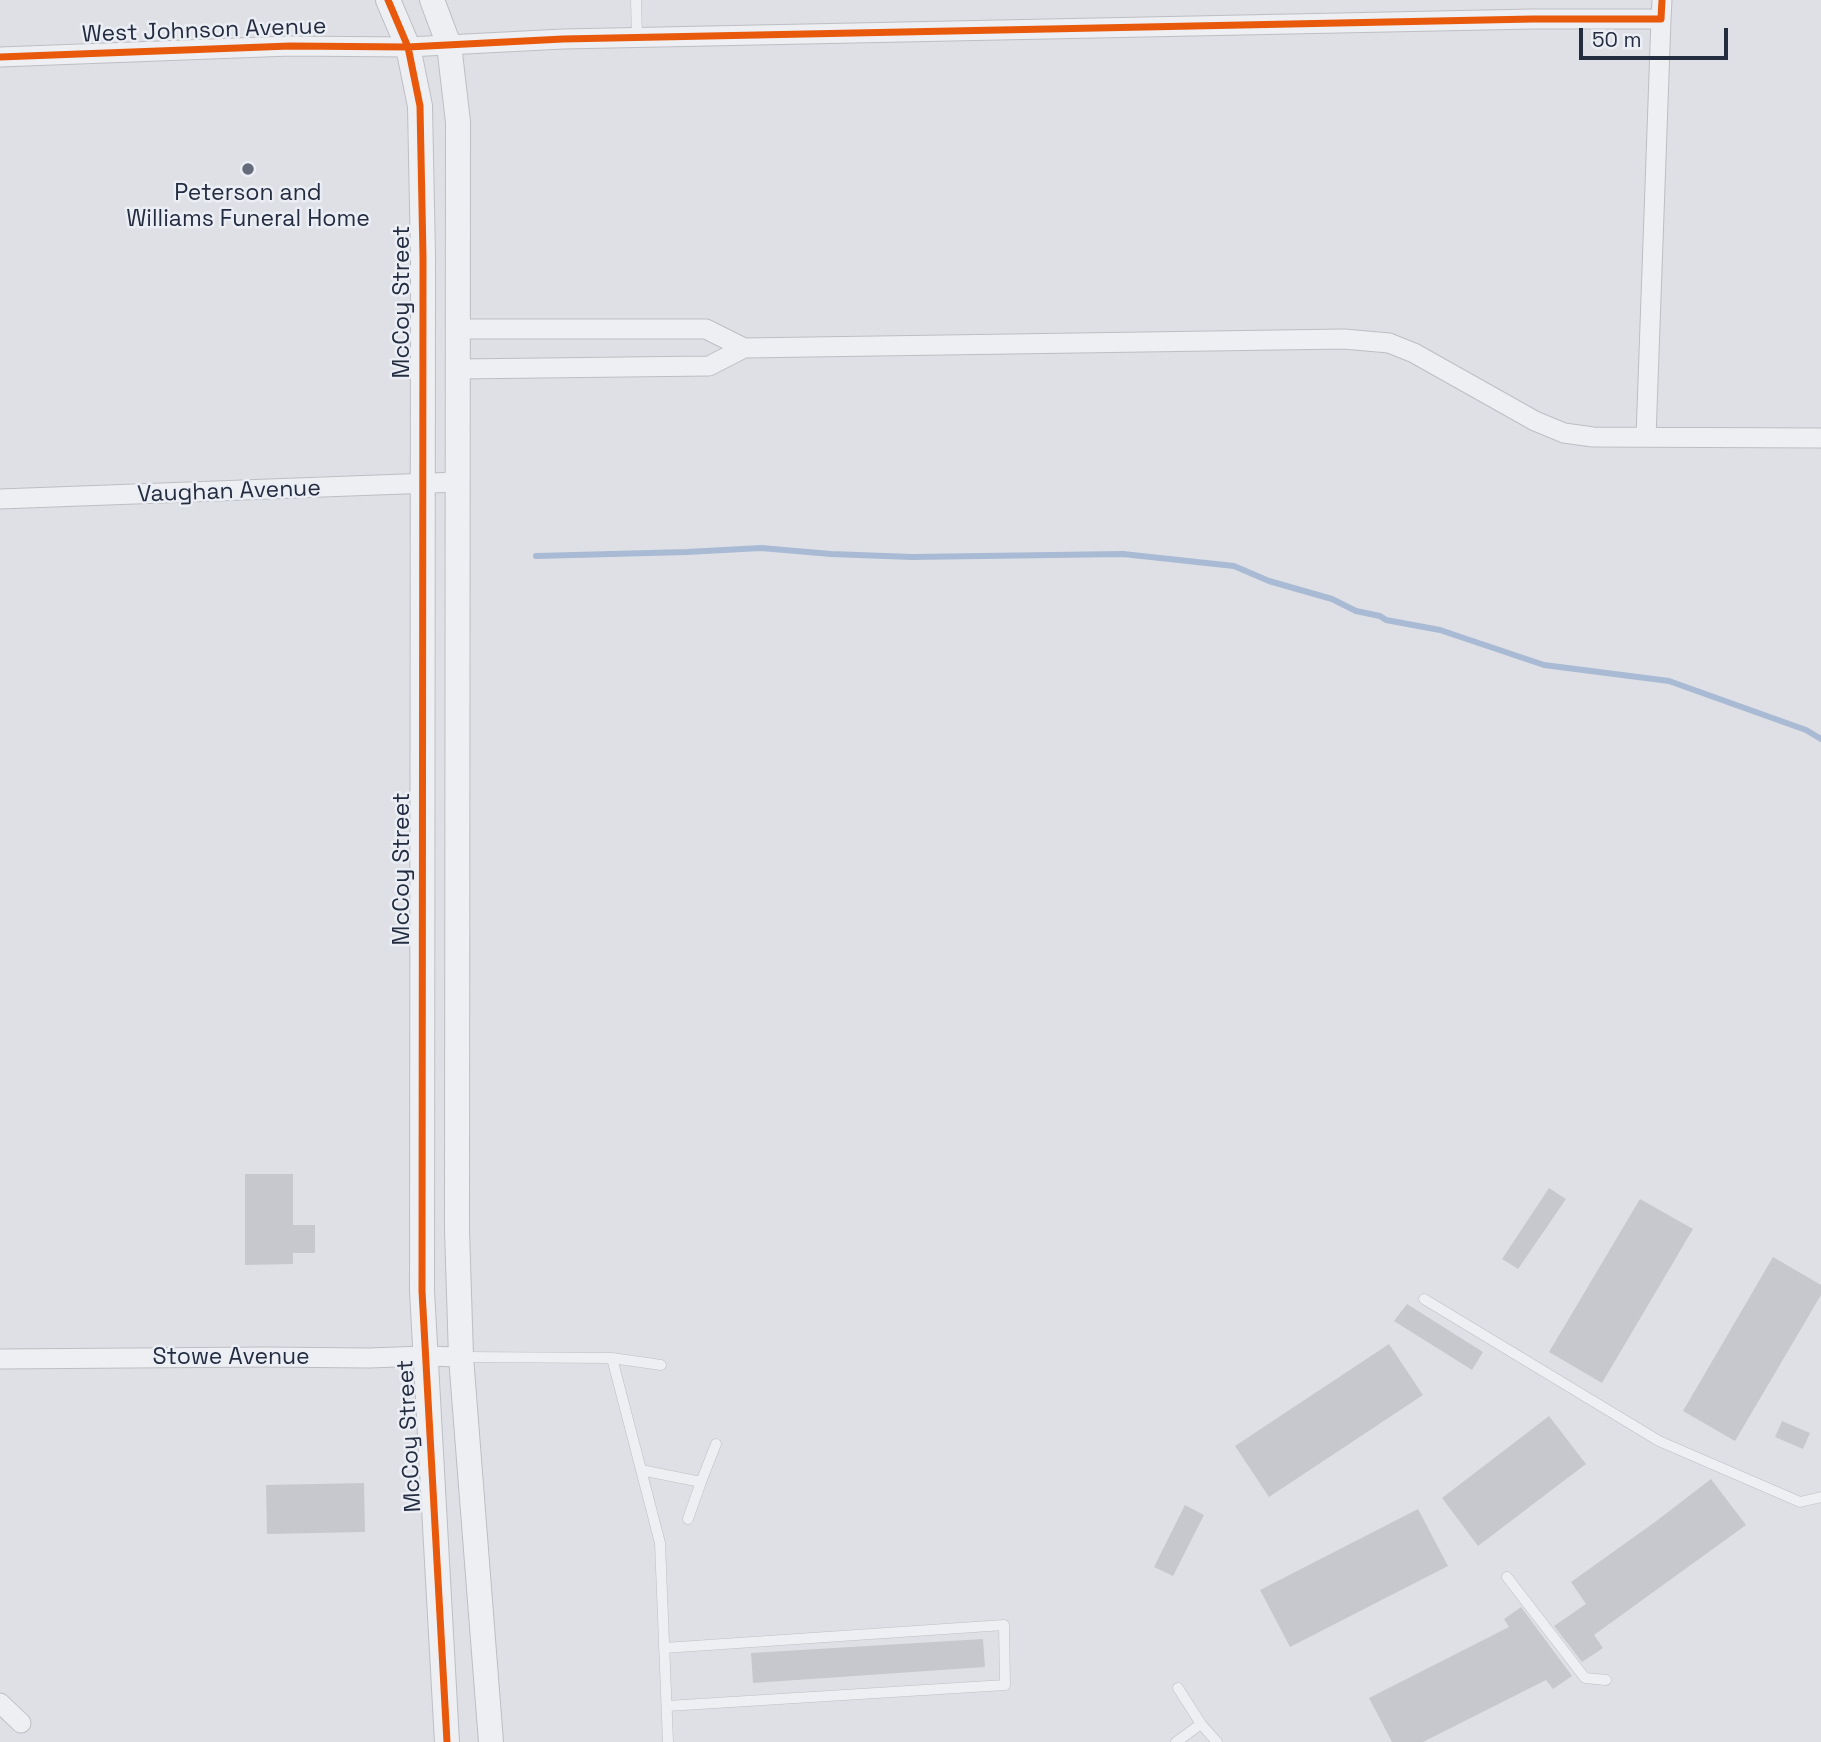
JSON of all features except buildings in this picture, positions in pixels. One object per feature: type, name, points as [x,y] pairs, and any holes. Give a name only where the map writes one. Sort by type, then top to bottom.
[{"type":"street","name":"McCoy Street","points":[[388,0],[408,47],[420,106],[423,482],[422,1291],[447,1742]]},
{"type":"street","points":[[432,0],[449,45],[458,122],[457,1230],[461,1357],[491,1742]]},
{"type":"street","name":"West Johnson Avenue","points":[[0,57],[290,46],[408,47],[563,39],[1533,19],[1661,9]]},
{"type":"street","points":[[1646,437],[1661,9]]},
{"type":"street","points":[[458,329],[706,329],[744,348]]},
{"type":"street","points":[[458,369],[709,366],[744,348],[1344,339],[1389,343],[1414,353],[1535,421],[1564,433],[1593,437],[1821,438]]},
{"type":"street","name":"Vaughan Avenue","points":[[0,499],[458,482]]},
{"type":"street","name":"Stowe Avenue","points":[[0,1359],[461,1357]]},
{"type":"street","points":[[0,1703],[21,1723]]},
{"type":"lane","points":[[636,0],[637,38]]},
{"type":"lane","points":[[1424,1299],[1659,1441],[1800,1502],[1821,1496]]},
{"type":"lane","points":[[461,1357],[612,1358],[662,1366]]},
{"type":"lane","points":[[612,1358],[660,1544],[668,1742]]},
{"type":"lane","points":[[688,1519],[716,1444]]},
{"type":"lane","points":[[641,1470],[701,1482]]},
{"type":"lane","points":[[1507,1577],[1585,1678],[1606,1680]]},
{"type":"lane","points":[[664,1648],[1004,1625],[1005,1685],[667,1706]]},
{"type":"lane","points":[[1178,1688],[1201,1724],[1217,1742]]},
{"type":"lane","points":[[1176,1742],[1201,1724]]},
{"type":"waterway","points":[[536,556],[761,548],[912,557],[1123,554],[1234,566],[1269,581],[1332,599],[1356,611],[1380,616],[1386,620],[1440,630],[1544,665],[1669,681],[1806,730],[1821,739]]},
{"type":"cycle path","points":[[388,0],[408,47],[420,106],[423,257],[422,1291],[447,1742]]},
{"type":"cycle path","points":[[0,57],[290,46],[408,47],[563,39],[1533,19],[1661,19],[1662,0]]},
{"type":"place","name":"Peterson and Williams Funeral Home","points":[[248,169]]}]
